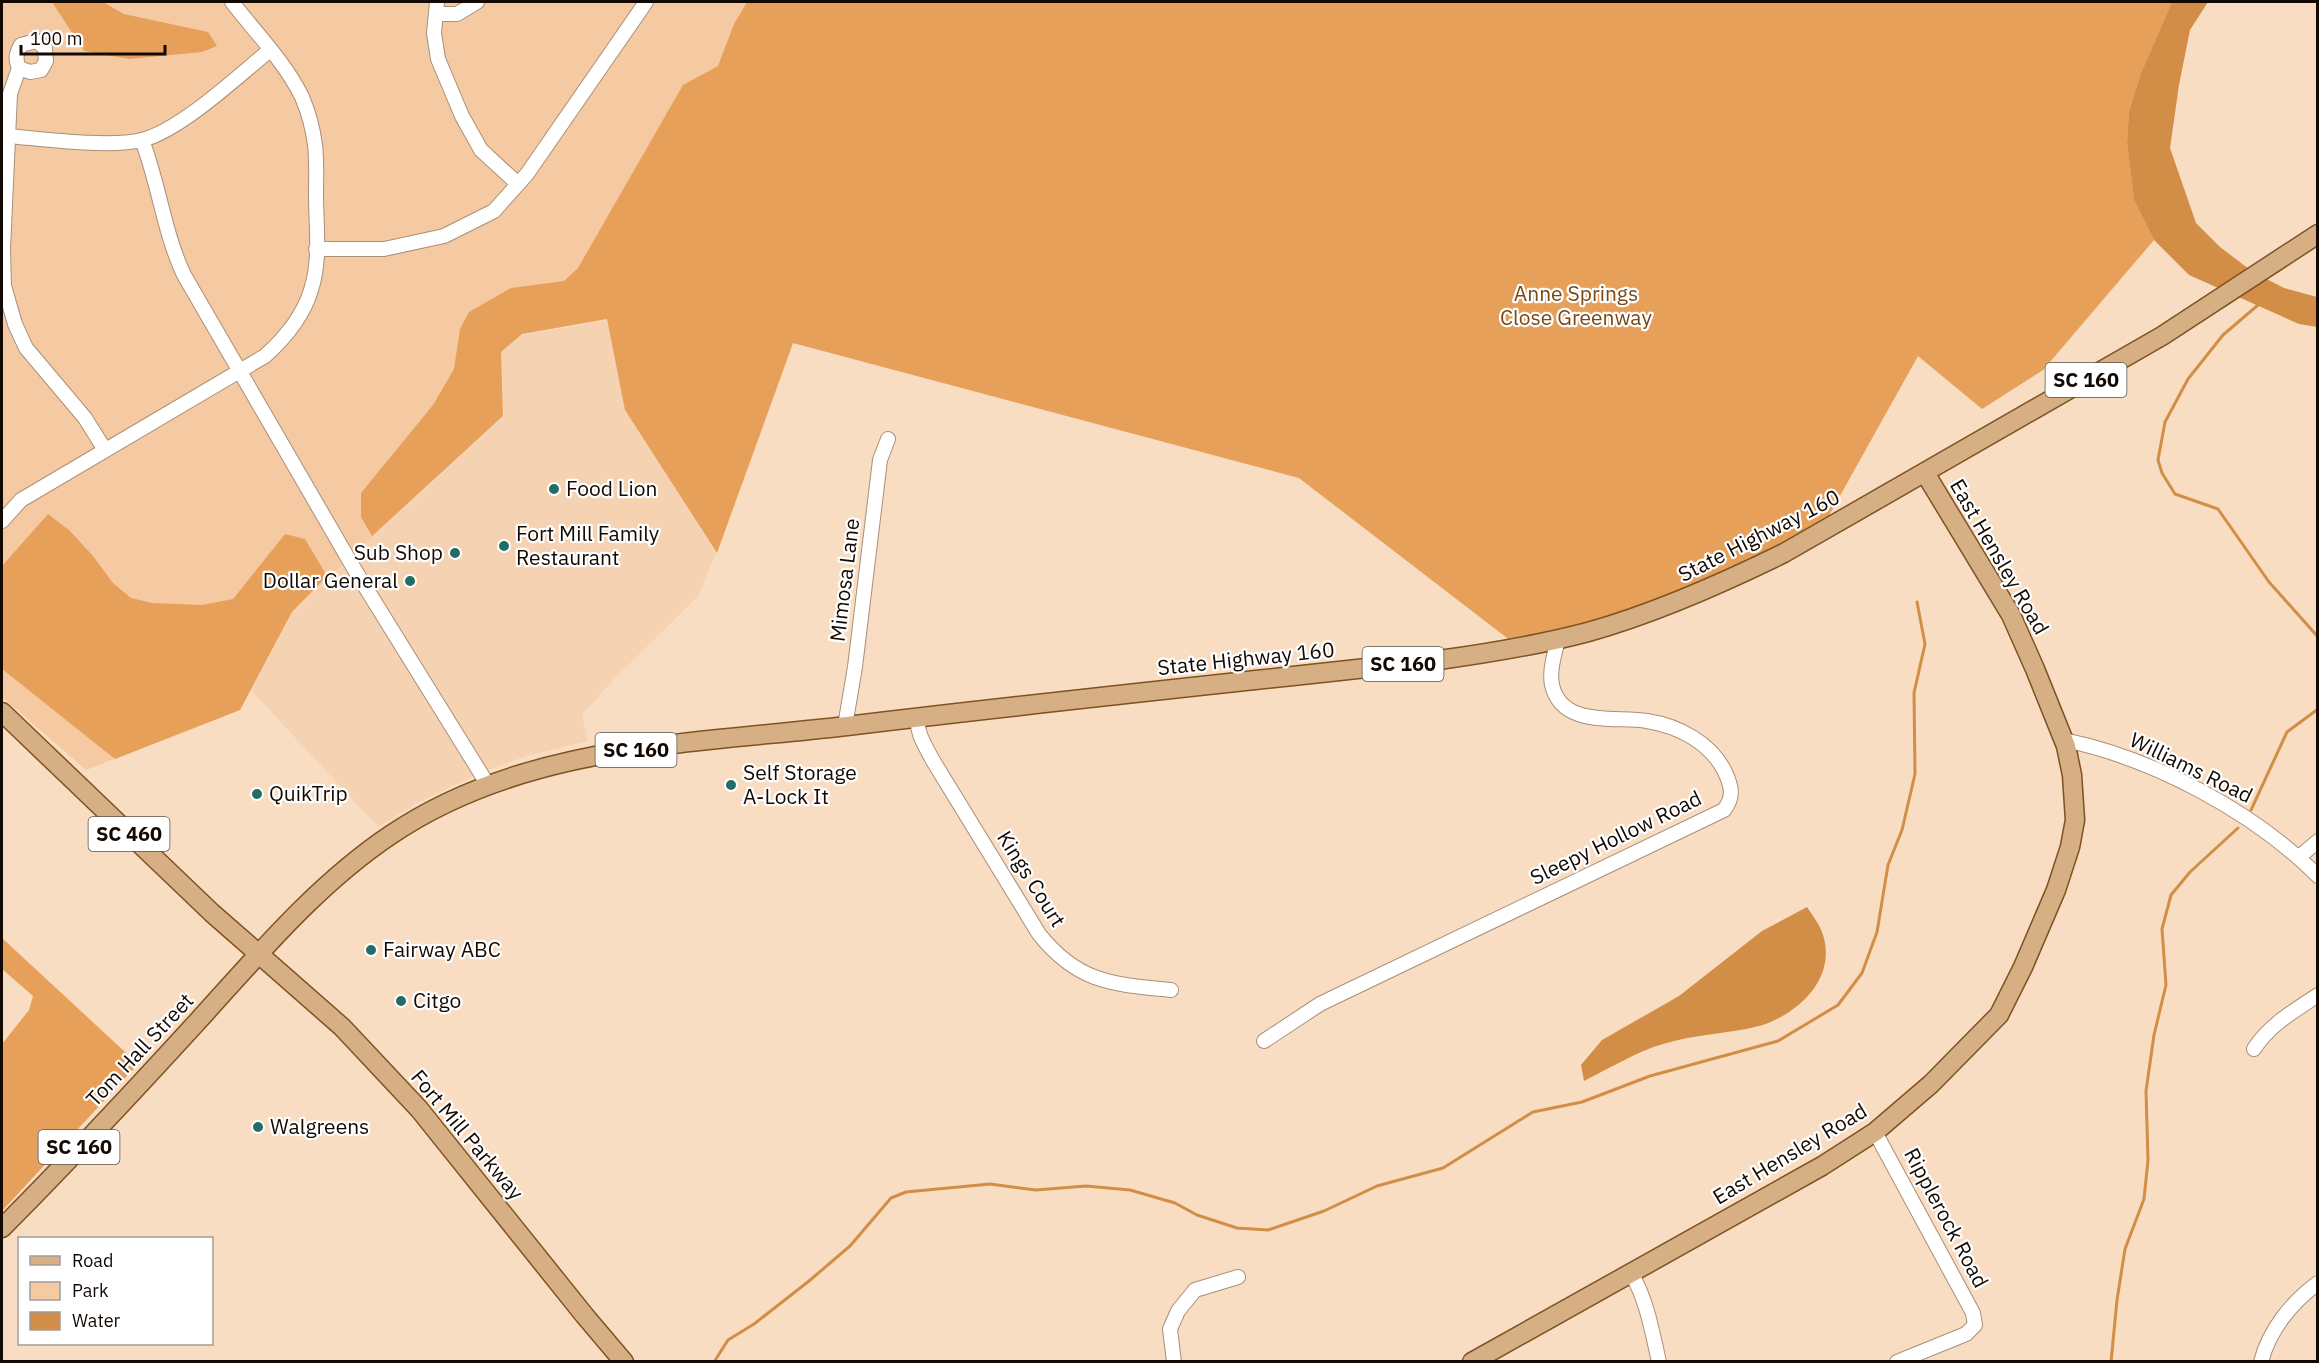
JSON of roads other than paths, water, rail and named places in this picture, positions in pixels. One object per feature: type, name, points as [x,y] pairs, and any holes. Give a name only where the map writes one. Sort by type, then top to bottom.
[{"type":"main road","name":"State Highway 160","points":[[260,953],[316,896],[368,851],[426,814],[488,785],[550,765],[615,752],[1439,660],[1558,639],[1629,619],[1732,579],[1784,553],[2162,336],[2318,234]]},
{"type":"main road","name":"East Hensley Road","points":[[1472,1362],[1822,1166],[1875,1132],[1931,1084],[1989,1026],[2004,1007],[2056,890],[2070,847],[2075,820],[2072,775],[2064,740],[2011,615],[1925,473]]},
{"type":"main road","name":"SC 460","points":[[2,712],[212,913],[260,953]]},
{"type":"main road","name":"Tom Hall Street","points":[[2,1228],[180,1041],[260,953]]},
{"type":"main road","name":"Fort Mill Parkway","points":[[260,953],[342,1027],[419,1109],[624,1362]]},
{"type":"street","points":[[2,521],[21,500],[241,371],[273,349],[298,319],[311,290],[316,264],[316,249],[315,145],[310,120],[302,97],[290,76],[232,2]]},
{"type":"street","points":[[477,2],[457,15],[436,8],[434,33],[438,58],[462,116],[481,150],[518,184]]},
{"type":"street","points":[[316,249],[384,249],[444,236],[494,211],[518,184],[646,2]]},
{"type":"street","points":[[8,136],[103,142],[142,140],[182,121],[270,50]]},
{"type":"street","points":[[19,68],[10,94],[3,249],[4,286],[15,324],[26,348],[85,418],[105,450]]},
{"type":"street","points":[[142,140],[152,164],[176,258],[356,572],[488,785]]},
{"type":"street","name":"Mimosa Lane","points":[[845,726],[855,667],[880,460],[888,439]]},
{"type":"street","name":"Sleepy Hollow Road","points":[[1264,1041],[1320,1004],[1724,810],[1730,801],[1732,792],[1725,771],[1706,745],[1677,729],[1661,724],[1579,715],[1559,701],[1551,677],[1558,639]]},
{"type":"street","name":"Kings Court","points":[[918,717],[917,726],[920,737],[932,759],[1039,934],[1055,954],[1076,970],[1090,976],[1139,987],[1171,990]]},
{"type":"street","name":"Williams Road","points":[[2064,740],[2122,758],[2231,807],[2268,831],[2318,876]]},
{"type":"street","points":[[2299,857],[2318,841]]},
{"type":"street","points":[[2254,1049],[2261,1038],[2280,1021],[2318,994]]},
{"type":"street","name":"Ripplerock Road","points":[[1875,1132],[1973,1313],[1975,1325],[1966,1334],[1897,1362]]},
{"type":"street","points":[[1631,1273],[1646,1306],[1659,1362]]},
{"type":"street","points":[[1174,1362],[1170,1329],[1178,1311],[1195,1290],[1238,1277]]},
{"type":"street","points":[[2261,1362],[2271,1335],[2280,1321],[2293,1305],[2318,1283]]},
{"type":"water","points":[[2172,2],[2208,2],[2190,30],[2170,148],[2196,223],[2220,247],[2253,272],[2284,288],[2317,297],[2317,327],[2299,324],[2189,275],[2154,240],[2134,200],[2127,143],[2129,111],[2141,73]]},
{"type":"water","points":[[1807,907],[1822,931],[1826,951],[1819,980],[1800,1004],[1773,1021],[1759,1026],[1688,1038],[1653,1047],[1584,1081],[1581,1065],[1602,1040],[1679,996],[1762,931]]},
{"type":"waterway","points":[[2258,305],[2223,335],[2188,379],[2165,422],[2158,460],[2162,473],[2175,494],[2218,509],[2269,582],[2318,637]]},
{"type":"waterway","points":[[714,1362],[728,1340],[754,1324],[809,1281],[850,1246],[891,1198],[906,1192],[990,1184],[1036,1190],[1086,1186],[1130,1190],[1175,1203],[1197,1215],[1237,1228],[1268,1230],[1324,1211],[1377,1186],[1443,1168],[1533,1112],[1582,1102],[1650,1076],[1778,1041],[1838,1005],[1862,973],[1877,932],[1888,865],[1902,830],[1915,774],[1914,693],[1925,644],[1917,602]]},
{"type":"waterway","points":[[2251,810],[2287,732],[2318,709]]},
{"type":"waterway","points":[[2111,1362],[2125,1249],[2144,1199],[2148,1160],[2146,1091],[2154,1035],[2166,985],[2162,929],[2171,895],[2190,872],[2238,828]]},
{"type":"place","name":"Food Lion","points":[[554,489]]},
{"type":"place","name":"Fort Mill Family Restaurant","points":[[504,546]]},
{"type":"place","name":"Sub Shop","points":[[455,553]]},
{"type":"place","name":"Dollar General","points":[[410,581]]},
{"type":"place","name":"Self Storage A-Lock It","points":[[731,785]]},
{"type":"place","name":"QuikTrip","points":[[257,794]]},
{"type":"place","name":"Fairway ABC","points":[[371,950]]},
{"type":"place","name":"Citgo","points":[[401,1001]]},
{"type":"place","name":"Walgreens","points":[[258,1127]]},
{"type":"park label","name":"Anne Springs Close Greenway","points":[[1576,306]]}]
